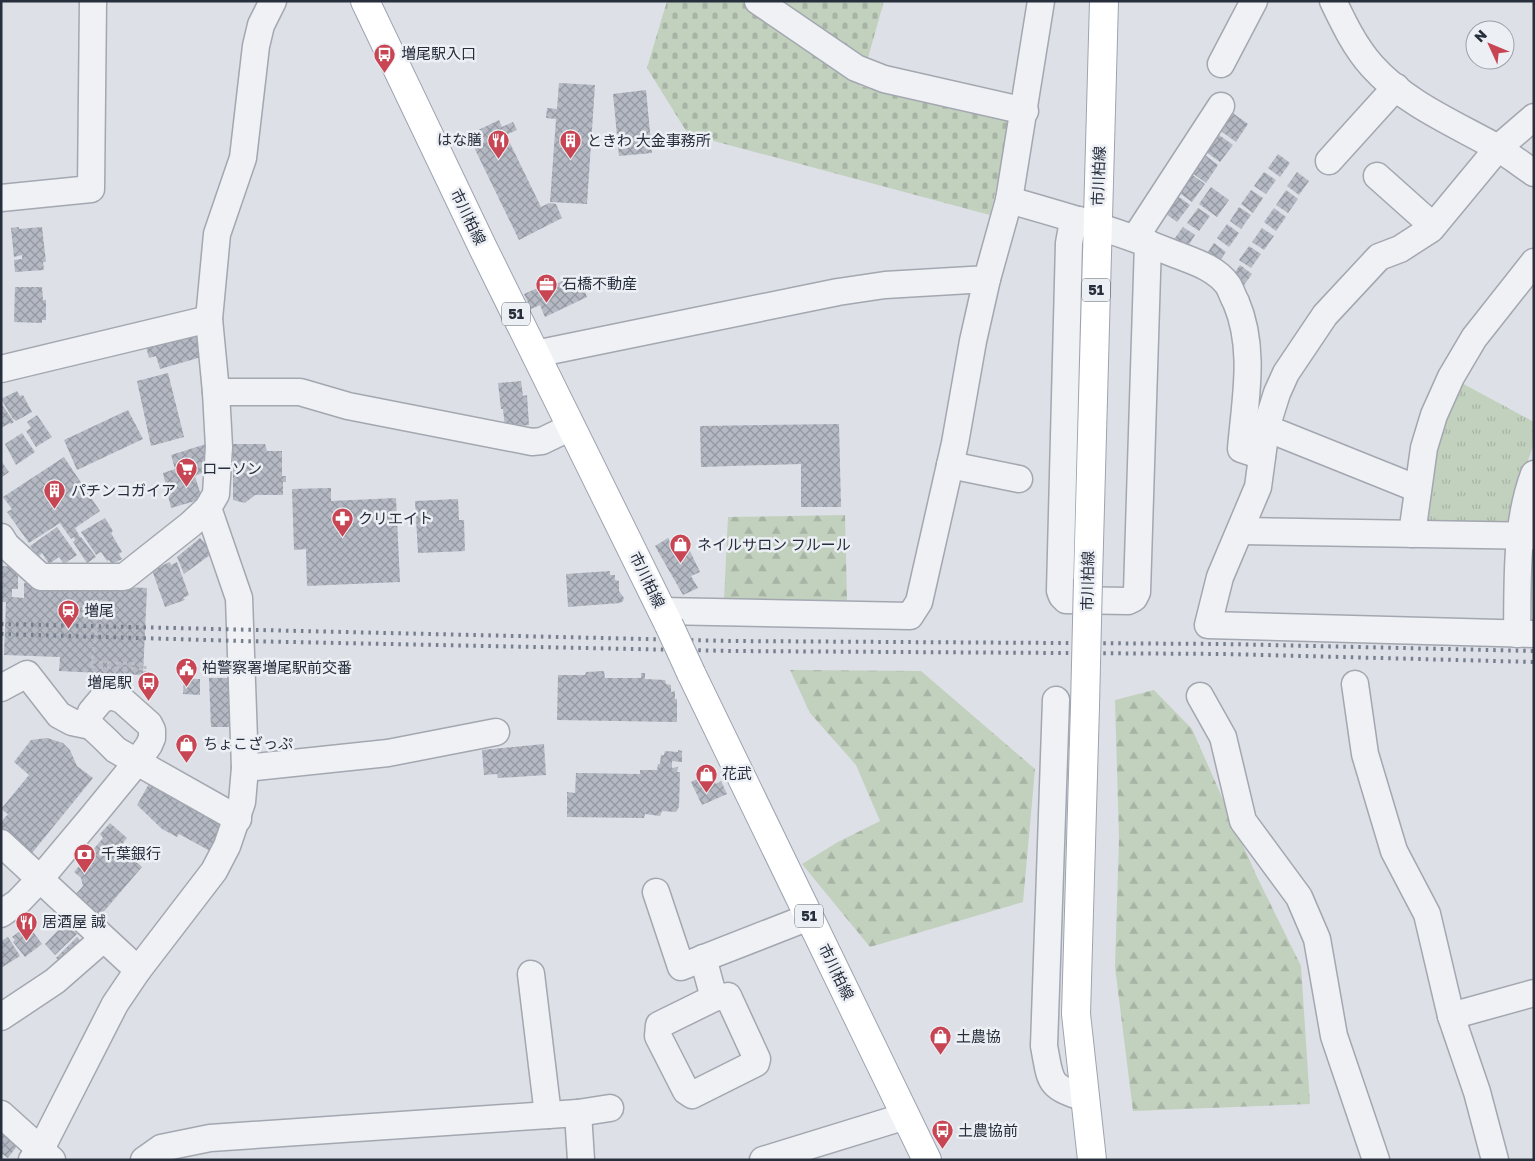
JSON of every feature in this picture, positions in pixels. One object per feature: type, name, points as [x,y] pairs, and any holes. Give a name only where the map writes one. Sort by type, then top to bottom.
[{"type":"main road","name":"市川柏線","points":[[365,1],[927,1160]]},
{"type":"main road","name":"市川柏線","points":[[1092,1160],[1076,1014],[1088,579],[1088,222],[1104,1]]},
{"type":"street","points":[[1,198],[91,189],[93,1]]},
{"type":"street","points":[[1,537],[6,545],[42,577],[124,577],[191,524],[208,508],[216,494],[218,448],[216,392],[209,319],[217,234],[243,158],[256,46],[261,25],[273,1]]},
{"type":"street","points":[[758,1],[856,68],[884,80],[1025,111]]},
{"type":"street","points":[[665,618],[910,616],[919,602],[950,465],[973,340],[987,279],[1009,200],[1025,111],[1041,1]]},
{"type":"street","points":[[1220,64],[1254,1]]},
{"type":"street","points":[[1333,1],[1350,35],[1373,68],[1412,101],[1498,148],[1534,173]]},
{"type":"street","points":[[1329,161],[1396,87]]},
{"type":"street","points":[[1088,222],[1071,232],[1069,243],[1060,591],[1066,600],[1128,601],[1134,598],[1137,592],[1141,240],[1221,106]]},
{"type":"street","points":[[1534,117],[1498,148],[1434,226],[1400,249],[1379,257],[1325,315],[1286,373],[1277,393],[1266,428],[1258,487],[1220,577],[1208,625],[1525,634],[1526,536],[1529,488],[1534,474]]},
{"type":"street","points":[[1378,176],[1434,226]]},
{"type":"street","points":[[1009,200],[1088,222],[1141,240],[1204,266],[1219,275],[1228,286],[1240,313],[1247,343],[1248,386],[1241,449],[1262,456]]},
{"type":"street","points":[[1412,534],[1424,448],[1434,415],[1451,377],[1474,338],[1534,262]]},
{"type":"street","points":[[535,354],[838,292],[884,285],[987,279]]},
{"type":"street","points":[[1,369],[209,319]]},
{"type":"street","points":[[216,392],[300,392],[348,406],[532,442],[542,441],[571,427]]},
{"type":"street","points":[[1266,428],[1418,489]]},
{"type":"street","points":[[950,465],[1019,480]]},
{"type":"street","points":[[1,1114],[41,1156],[115,1004],[138,970],[214,871],[238,819],[242,802],[245,768],[239,598],[208,508]]},
{"type":"street","points":[[1241,531],[1526,536]]},
{"type":"street","points":[[1,688],[27,674],[59,715],[72,722],[91,726]]},
{"type":"street","points":[[1355,684],[1365,754],[1394,851],[1427,914],[1451,1016],[1477,1092],[1495,1160]]},
{"type":"street","points":[[1200,696],[1224,737],[1242,821],[1299,897],[1317,939],[1334,1036],[1376,1160]]},
{"type":"street","points":[[1,914],[18,902],[40,879],[137,762],[149,745],[152,738],[152,730],[149,724],[122,700],[114,697],[101,700],[91,712],[89,719],[91,726],[116,750],[137,762],[238,819]]},
{"type":"street","points":[[1056,700],[1044,1046],[1050,1079],[1056,1086],[1067,1092],[1085,1098]]},
{"type":"street","points":[[245,768],[388,753],[496,732]]},
{"type":"street","points":[[1,843],[138,970]]},
{"type":"street","points":[[656,892],[680,966],[809,917]]},
{"type":"street","points":[[1,1017],[55,981],[103,939]]},
{"type":"street","points":[[702,958],[714,998]]},
{"type":"street","points":[[531,974],[548,1116]]},
{"type":"street","points":[[1451,1016],[1534,993]]},
{"type":"street","points":[[144,1160],[162,1148],[210,1138],[548,1116],[610,1108]]},
{"type":"street","points":[[578,1113],[581,1160]]},
{"type":"street","points":[[763,1160],[906,1116]]},
{"type":"path","points":[[102,594],[91,665],[144,669]]},
{"type":"path","points":[[91,631],[96,632]]},
{"type":"green space","points":[[667,1],[884,1],[860,86],[1012,121],[990,215],[688,134],[647,68]]},
{"type":"green space","points":[[1458,381],[1534,422],[1534,443],[1520,484],[1514,520],[1507,527],[1426,526],[1431,452]]},
{"type":"green space","points":[[845,515],[847,600],[724,600],[728,517]]},
{"type":"green space","points":[[790,670],[921,671],[1035,769],[1023,902],[870,947],[802,864],[838,842],[880,821],[856,765],[810,713]]},
{"type":"green space","points":[[1154,690],[1192,729],[1257,877],[1301,966],[1310,1104],[1133,1111],[1115,967],[1119,839],[1115,700]]},
{"type":"building","name":"ときわ 大金事務所","points":[[559,83],[595,85],[587,204],[550,202],[556,119],[546,118],[547,108],[557,109]]},
{"type":"building","points":[[646,90],[652,153],[619,156],[613,94]]},
{"type":"building","points":[[1230,111],[1248,124],[1236,142],[1218,129]]},
{"type":"building","points":[[499,120],[502,127],[513,122],[517,130],[506,135],[541,207],[549,203],[556,204],[562,218],[519,240],[468,135]]},
{"type":"building","points":[[1215,132],[1233,145],[1220,162],[1202,149]]},
{"type":"building","points":[[1201,152],[1218,165],[1206,183],[1188,170]]},
{"type":"building","points":[[1278,154],[1290,163],[1280,177],[1268,168]]},
{"type":"building","points":[[1187,171],[1205,184],[1192,202],[1174,189]]},
{"type":"building","points":[[1264,172],[1276,180],[1266,194],[1254,186]]},
{"type":"building","points":[[1297,172],[1309,181],[1299,195],[1287,186]]},
{"type":"building","points":[[1211,187],[1229,200],[1217,217],[1199,204]]},
{"type":"building","points":[[1251,190],[1263,198],[1253,213],[1241,204]]},
{"type":"building","points":[[1286,190],[1298,199],[1288,213],[1276,205]]},
{"type":"building","points":[[1172,192],[1190,205],[1177,222],[1159,209]]},
{"type":"building","points":[[1239,207],[1251,215],[1241,229],[1230,221]]},
{"type":"building","points":[[1198,208],[1210,216],[1199,231],[1187,223]]},
{"type":"building","points":[[1274,208],[1286,217],[1276,231],[1264,222]]},
{"type":"building","points":[[1227,224],[1239,233],[1229,247],[1217,238]]},
{"type":"building","points":[[19,227],[19,229],[42,227],[46,262],[43,262],[44,270],[15,272],[14,260],[22,259],[22,255],[14,257],[11,228]]},
{"type":"building","points":[[1183,227],[1195,235],[1185,251],[1172,242]]},
{"type":"building","points":[[1262,228],[1274,236],[1264,250],[1252,242]]},
{"type":"building","points":[[1214,243],[1226,252],[1216,266],[1204,258]]},
{"type":"building","points":[[1249,246],[1261,254],[1251,268],[1239,260]]},
{"type":"building","points":[[1240,265],[1252,274],[1242,288],[1230,279]]},
{"type":"building","points":[[567,279],[572,289],[582,284],[587,297],[545,317],[540,305],[531,309],[524,294],[547,284],[549,287]]},
{"type":"building","points":[[15,287],[42,287],[43,300],[46,300],[46,320],[42,320],[42,323],[14,322]]},
{"type":"building","points":[[198,332],[205,356],[160,369],[156,356],[149,358],[146,347]]},
{"type":"building","points":[[168,373],[184,437],[151,446],[137,381]]},
{"type":"building","points":[[521,381],[523,396],[527,395],[529,425],[505,427],[498,383]]},
{"type":"building","points":[[17,391],[20,396],[23,395],[32,412],[16,421],[1,399]]},
{"type":"building","points":[[1,403],[14,422],[1,428]]},
{"type":"building","points":[[128,410],[143,439],[77,470],[64,440]]},
{"type":"building","points":[[37,415],[52,437],[36,447],[26,431],[31,428],[27,422]]},
{"type":"building","points":[[839,424],[841,507],[801,507],[801,464],[701,467],[700,426]]},
{"type":"building","points":[[22,433],[35,452],[16,465],[5,444]]},
{"type":"building","points":[[206,444],[202,473],[195,476],[202,499],[171,508],[163,473],[175,469],[171,455]]},
{"type":"building","points":[[233,444],[265,444],[267,451],[282,451],[282,476],[286,476],[286,482],[283,482],[283,495],[255,495],[245,503],[233,500]]},
{"type":"building","name":"パチンコガイア","points":[[64,457],[100,511],[75,528],[96,557],[87,563],[73,542],[75,540],[74,537],[71,539],[60,523],[29,543],[7,512],[12,509],[3,497]]},
{"type":"building","points":[[1,461],[9,472],[2,477],[1,475]]},
{"type":"building","points":[[331,488],[331,501],[396,498],[400,582],[307,586],[306,549],[294,550],[292,489]]},
{"type":"building","points":[[458,499],[459,520],[464,520],[465,551],[418,553],[415,501]]},
{"type":"building","points":[[105,518],[122,552],[119,554],[122,559],[112,564],[109,560],[107,561],[101,552],[96,555],[81,532]]},
{"type":"building","points":[[57,527],[77,555],[64,564],[59,557],[49,564],[42,553],[38,557],[30,546]]},
{"type":"building","points":[[200,538],[211,550],[210,555],[184,574],[177,557]]},
{"type":"building","name":"ネイルサロン フルール","points":[[668,538],[678,557],[690,551],[700,572],[691,576],[698,588],[683,595],[655,546]]},
{"type":"building","points":[[170,562],[171,565],[177,562],[189,595],[183,598],[185,600],[165,607],[152,570]]},
{"type":"building","name":"増尾","points":[[1,566],[18,567],[18,589],[12,589],[12,597],[24,598],[24,583],[147,588],[143,675],[59,671],[60,657],[4,655],[6,602],[1,602]]},
{"type":"building","points":[[610,571],[610,575],[615,575],[615,580],[619,581],[619,591],[624,598],[623,601],[620,603],[568,607],[566,574]]},
{"type":"building","points":[[604,671],[605,678],[641,678],[641,673],[645,673],[645,679],[665,680],[666,684],[671,685],[671,692],[675,691],[677,722],[557,720],[558,675],[585,675],[586,672]]},
{"type":"building","points":[[209,678],[230,678],[232,727],[211,727]]},
{"type":"building","points":[[184,679],[200,679],[200,695],[183,694]]},
{"type":"building","points":[[47,738],[63,743],[70,750],[77,766],[93,778],[32,853],[1,828],[1,822],[8,814],[1,809],[29,775],[14,762],[31,740]]},
{"type":"building","points":[[544,744],[546,775],[498,778],[497,774],[484,775],[482,750]]},
{"type":"building","points":[[678,750],[682,751],[682,762],[672,761],[672,768],[678,767],[677,772],[680,772],[679,807],[676,812],[662,811],[660,816],[645,814],[644,818],[567,817],[567,792],[575,793],[576,773],[640,774],[640,770],[657,770],[661,755],[664,755],[665,751],[678,752]]},
{"type":"building","points":[[710,773],[716,784],[721,781],[727,794],[702,805],[691,782]]},
{"type":"building","points":[[150,782],[223,823],[210,851],[179,834],[177,837],[162,829],[137,805]]},
{"type":"building","points":[[110,823],[127,838],[120,847],[142,867],[100,916],[75,895],[83,886],[81,878],[74,872],[103,838],[100,834]]},
{"type":"building","points":[[64,924],[67,924],[77,934],[55,955],[45,944]]},
{"type":"building","name":"居酒屋 誠","points":[[28,925],[42,944],[25,957],[13,942],[15,940],[12,937]]},
{"type":"building","points":[[8,937],[20,956],[1,968],[1,941]]},
{"type":"building","points":[[77,937],[87,949],[66,968],[56,958]]},
{"type":"building","points":[[1,1119],[24,1137],[8,1158],[1,1153]]},
{"type":"railway","points":[[1,624],[730,641],[1225,644],[1534,651]]},
{"type":"railway","points":[[1,634],[732,651],[1225,654],[1534,662]]},
{"type":"place","name":"増尾駅入口","points":[[385,73]]},
{"type":"place","name":"はな膳","points":[[498,159]]},
{"type":"place","name":"ときわ 大金事務所","points":[[571,160]]},
{"type":"place","name":"石橋不動産","points":[[546,303]]},
{"type":"place","name":"ローソン","points":[[186,488]]},
{"type":"place","name":"パチンコガイア","points":[[55,510]]},
{"type":"place","name":"クリエイト","points":[[342,538]]},
{"type":"place","name":"ネイルサロン フルール","points":[[681,564]]},
{"type":"place","name":"増尾","points":[[68,630]]},
{"type":"place","name":"柏警察署増尾駅前交番","points":[[186,687]]},
{"type":"place","name":"増尾駅","points":[[148,702]]},
{"type":"place","name":"ちょこざっぷ","points":[[187,763]]},
{"type":"place","name":"花武","points":[[706,793]]},
{"type":"place","name":"千葉銀行","points":[[85,873]]},
{"type":"place","name":"居酒屋 誠","points":[[26,941]]},
{"type":"place","name":"土農協","points":[[940,1056]]},
{"type":"place","name":"土農協前","points":[[942,1150]]}]
